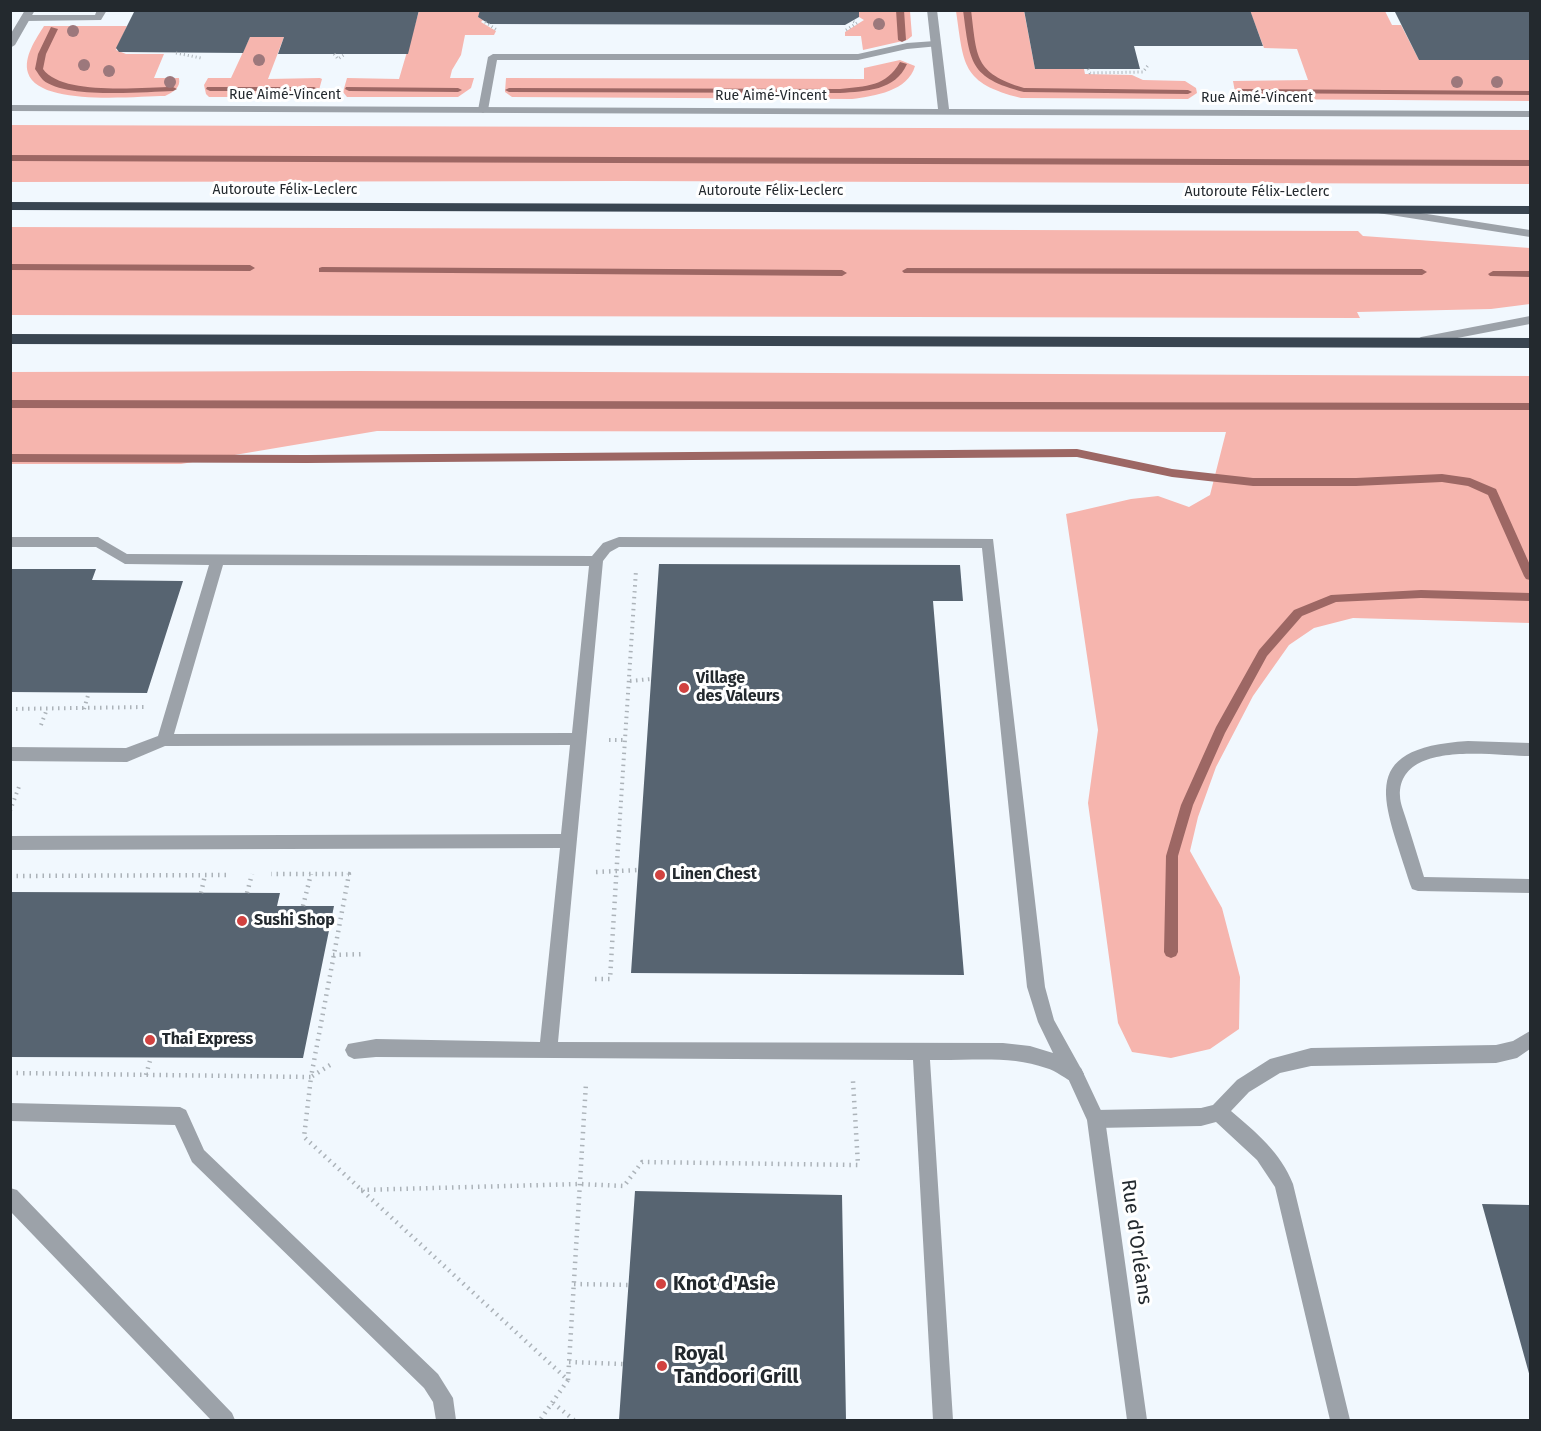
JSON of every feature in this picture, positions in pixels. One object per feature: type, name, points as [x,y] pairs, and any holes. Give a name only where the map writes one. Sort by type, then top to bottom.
[{"type":"highway","name":"Autoroute Félix-Leclerc","points":[[10,206],[1530,210]]},
{"type":"highway","points":[[10,339],[1530,343]]},
{"type":"street","points":[[10,45],[26,14],[98,18],[102,10]]},
{"type":"street","points":[[932,10],[944,112]]},
{"type":"street","points":[[483,110],[493,57],[858,57],[908,46],[936,44]]},
{"type":"street","name":"Rue Aimé-Vincent","points":[[10,108],[1530,114]]},
{"type":"street","points":[[1378,210],[1530,234]]},
{"type":"street","points":[[1412,343],[1530,320]]},
{"type":"street","points":[[10,542],[98,542],[125,559],[596,561],[548,1052]]},
{"type":"street","name":"Rue d'Orléans","points":[[596,561],[609,545],[619,542],[988,543],[1036,987],[1041,1011],[1049,1032],[1076,1074],[1096,1119],[1137,1420]]},
{"type":"street","points":[[164,740],[218,560]]},
{"type":"street","points":[[10,754],[127,755],[164,740],[578,739]]},
{"type":"street","points":[[1530,750],[1465,748],[1425,752],[1413,757],[1400,769],[1392,784],[1392,797],[1419,884],[1530,886]]},
{"type":"street","points":[[10,843],[568,841]]},
{"type":"street","points":[[1096,1119],[1201,1117],[1218,1112],[1243,1086],[1276,1065],[1311,1057],[1496,1054],[1517,1049],[1530,1039]]},
{"type":"street","points":[[354,1050],[376,1048],[548,1052],[1003,1052],[1035,1055],[1056,1061],[1076,1074]]},
{"type":"street","points":[[921,1053],[943,1420]]},
{"type":"street","points":[[10,1112],[180,1116],[188,1133],[190,1146],[198,1156],[431,1381],[442,1398],[446,1420]]},
{"type":"street","points":[[1218,1112],[1254,1142],[1274,1165],[1284,1184],[1340,1420]]},
{"type":"street","points":[[10,1197],[225,1420]]},
{"type":"path","points":[[176,54],[201,58]]},
{"type":"path","points":[[334,54],[338,59],[345,54]]},
{"type":"path","points":[[1088,69],[1089,73],[1143,72],[1149,64]]},
{"type":"path","points":[[595,979],[610,979],[637,564]]},
{"type":"path","points":[[630,681],[651,679]]},
{"type":"path","points":[[83,709],[89,692]]},
{"type":"path","points":[[10,709],[155,707]]},
{"type":"path","points":[[586,872],[638,870]]},
{"type":"path","points":[[248,893],[252,874]]},
{"type":"path","points":[[303,906],[310,874]]},
{"type":"path","points":[[10,876],[349,874],[311,1077],[304,1137],[568,1380]]},
{"type":"path","points":[[201,893],[205,875]]},
{"type":"path","points":[[333,954],[364,954]]},
{"type":"path","points":[[361,1190],[580,1184],[624,1186],[642,1162],[858,1165],[852,1053]]},
{"type":"path","points":[[146,1075],[151,1057]]},
{"type":"path","points":[[10,1073],[311,1077]]},
{"type":"path","points":[[540,1420],[568,1380],[586,1083]]},
{"type":"path","points":[[574,1284],[629,1285]]},
{"type":"path","points":[[569,1362],[624,1364]]},
{"type":"path","points":[[553,1403],[574,1420]]},
{"type":"shaded area","points":[[419,11],[480,11],[478,17],[483,20],[481,22],[496,31],[494,35],[465,35],[461,55],[450,78],[474,78],[471,88],[458,97],[347,97],[343,92],[347,78],[399,79]]},
{"type":"shaded area","points":[[859,11],[910,11],[912,36],[907,40],[863,50],[861,36],[845,36],[845,32],[864,20],[859,17]]},
{"type":"shaded area","points":[[956,11],[1024,11],[1035,69],[1084,69],[1085,74],[1132,75],[1143,80],[1185,81],[1196,88],[1197,93],[1188,99],[1021,98],[1001,92],[987,86],[969,69],[961,45]]},
{"type":"shaded area","points":[[1250,11],[1385,11],[1392,25],[1401,25],[1419,60],[1530,60],[1530,101],[1251,99],[1235,92],[1233,81],[1308,80],[1297,49],[1264,48]]},
{"type":"shaded area","points":[[44,26],[127,26],[116,50],[126,54],[164,54],[154,78],[179,78],[178,87],[165,96],[112,98],[69,95],[50,91],[36,84],[28,73],[27,67],[31,48]]},
{"type":"shaded area","points":[[250,37],[284,37],[268,79],[320,78],[322,79],[319,90],[310,97],[209,97],[204,85],[208,78],[231,78]]},
{"type":"shaded area","points":[[900,60],[915,66],[911,74],[898,87],[871,96],[852,99],[512,97],[505,92],[506,78],[864,79],[864,68]]},
{"type":"shaded area","points":[[11,125],[1530,130],[1530,184],[625,181],[11,182]]},
{"type":"shaded area","points":[[11,227],[1358,231],[1363,236],[1530,248],[1530,304],[1491,309],[1357,312],[1360,318],[11,315]]},
{"type":"shaded area","points":[[356,371],[1530,376],[1530,623],[1353,618],[1314,628],[1289,645],[1253,696],[1216,767],[1198,817],[1190,851],[1222,908],[1240,977],[1239,1029],[1210,1049],[1171,1058],[1132,1052],[1118,1023],[1088,803],[1098,730],[1066,514],[1131,499],[1158,496],[1189,507],[1210,495],[1226,432],[377,431],[181,464],[11,464],[11,372]]},
{"type":"building","points":[[135,10],[419,10],[408,54],[278,54],[284,37],[250,37],[243,53],[119,52],[116,48]]},
{"type":"building","points":[[480,10],[859,10],[859,17],[845,25],[489,24],[478,17]]},
{"type":"building","points":[[1024,10],[1250,10],[1263,46],[1134,46],[1140,69],[1035,69]]},
{"type":"building","points":[[1394,10],[1530,10],[1530,60],[1419,60]]},
{"type":"building","points":[[659,564],[960,565],[963,601],[933,601],[964,975],[631,973]]},
{"type":"building","points":[[10,569],[96,569],[92,580],[183,581],[147,693],[10,692]]},
{"type":"building","points":[[10,892],[280,893],[277,906],[334,906],[303,1058],[10,1057]]},
{"type":"building","points":[[635,1191],[842,1195],[846,1420],[619,1420]]},
{"type":"building","points":[[1482,1204],[1530,1205],[1530,1377]]},
{"type":"waterway","points":[[900,10],[902,40]]},
{"type":"waterway","points":[[967,10],[971,42],[978,64],[993,79],[1006,85],[1024,90],[1188,92]]},
{"type":"waterway","points":[[54,29],[42,54],[39,69],[48,80],[73,88],[173,89]]},
{"type":"waterway","points":[[509,90],[840,91],[886,83],[899,72],[903,64]]},
{"type":"waterway","points":[[210,89],[314,89]]},
{"type":"waterway","points":[[349,89],[458,90]]},
{"type":"waterway","points":[[1243,91],[1530,93]]},
{"type":"waterway","points":[[10,158],[1530,163]]},
{"type":"waterway","points":[[10,267],[250,268]]},
{"type":"waterway","points":[[322,270],[842,273]]},
{"type":"waterway","points":[[907,271],[1422,272]]},
{"type":"waterway","points":[[1493,274],[1530,274]]},
{"type":"waterway","points":[[10,404],[1530,407]]},
{"type":"waterway","points":[[10,458],[307,459],[1077,453],[1172,473],[1253,482],[1356,482],[1442,478],[1470,482],[1492,492],[1530,576]]},
{"type":"waterway","points":[[1171,952],[1172,856],[1187,805],[1220,731],[1263,653],[1298,613],[1335,598],[1421,594],[1530,597]]},
{"type":"place","name":"Village des Valeurs","points":[[684,688]]},
{"type":"place","name":"Linen Chest","points":[[660,875]]},
{"type":"place","name":"Sushi Shop","points":[[242,921]]},
{"type":"place","name":"Thai Express","points":[[150,1040]]},
{"type":"place","name":"Knot d'Asie","points":[[661,1284]]},
{"type":"place","name":"Royal Tandoori Grill","points":[[662,1366]]}]
